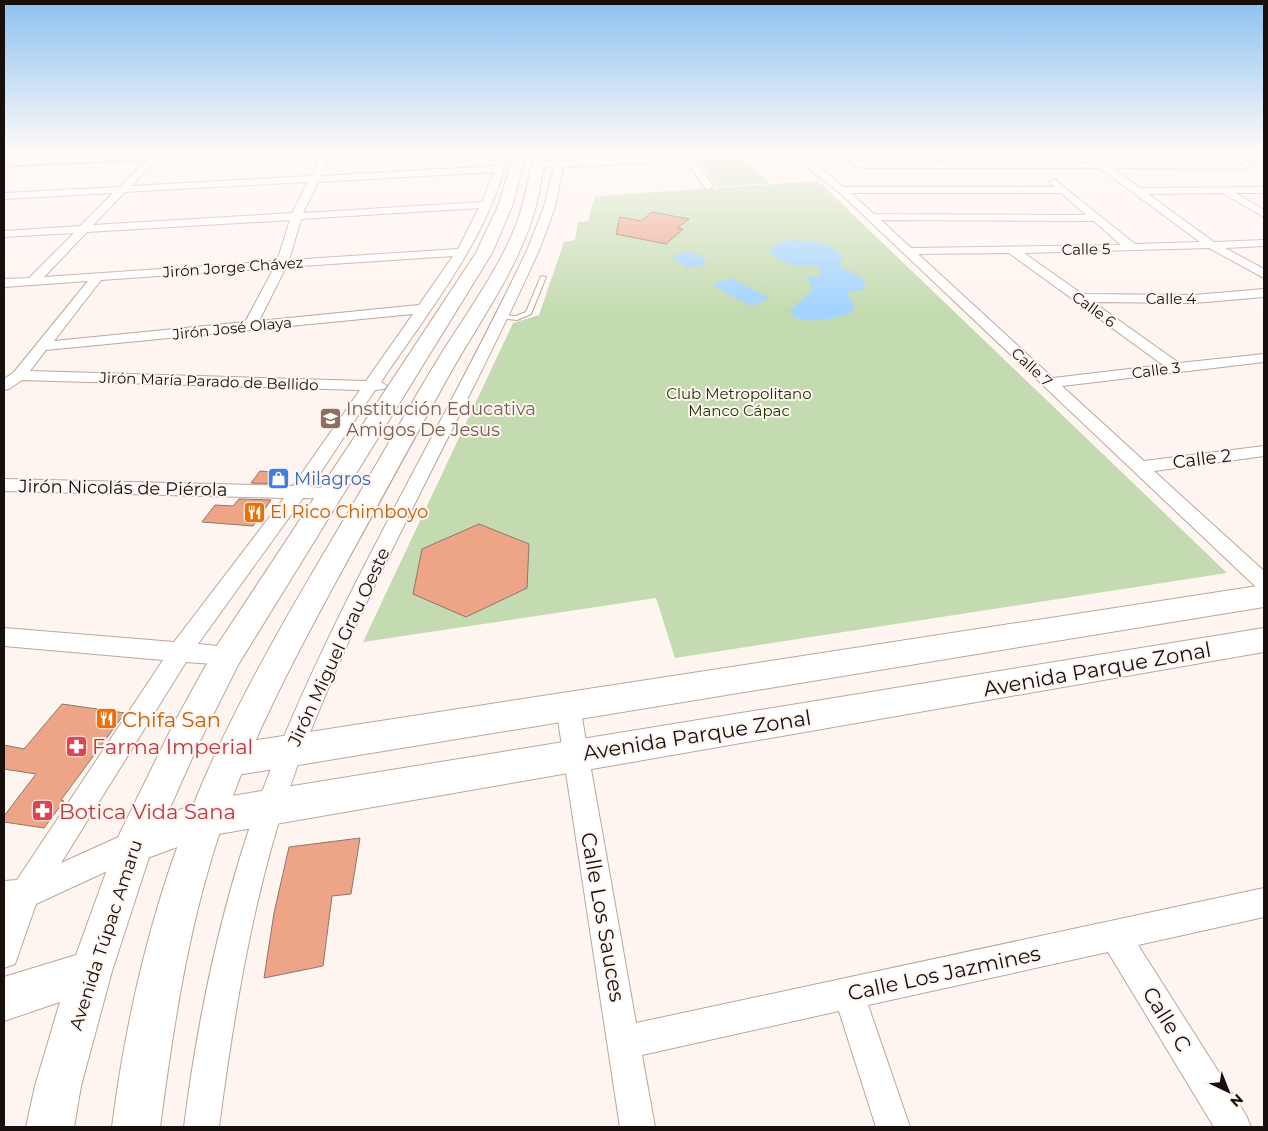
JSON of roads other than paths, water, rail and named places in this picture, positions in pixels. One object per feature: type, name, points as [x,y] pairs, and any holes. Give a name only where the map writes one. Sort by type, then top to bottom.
[{"type":"main road","name":"Avenida Túpac Amaru","points":[[50,1127],[58,1086],[91,971],[134,844],[185,736],[227,656],[399,387],[435,310],[484,253],[506,205]]},
{"type":"main road","name":"Avenida Túpac Amaru","points":[[136,1127],[142,1080],[164,965],[182,890],[207,818],[231,760],[275,664],[431,389],[489,315],[503,269],[523,225],[529,205]]},
{"type":"main road","points":[[435,310],[489,315]]},
{"type":"main road","points":[[231,760],[1264,596]]},
{"type":"main road","name":"Avenida Parque Zonal","points":[[134,844],[207,818],[1264,640]]},
{"type":"main road","points":[[4,999],[91,971]]},
{"type":"street","points":[[33,281],[107,205]]},
{"type":"street","points":[[250,326],[282,264],[296,217],[302,205]]},
{"type":"street","points":[[4,234],[486,205]]},
{"type":"street","name":"Avenida Túpac Amaru","points":[[4,953],[14,894],[180,652],[297,493],[370,386],[435,310],[486,205]]},
{"type":"street","name":"Calle 7","points":[[858,205],[1264,583]]},
{"type":"street","points":[[1080,205],[1132,248]]},
{"type":"street","points":[[1156,205],[1211,245],[1264,274]]},
{"type":"street","points":[[1249,205],[1264,214]]},
{"type":"street","points":[[871,217],[1096,218]]},
{"type":"street","name":"Calle 5","points":[[908,251],[1132,248],[1264,243]]},
{"type":"street","name":"Calle 6","points":[[1012,250],[1176,368]]},
{"type":"street","name":"Jirón Jorge Chávez","points":[[4,283],[462,252]]},
{"type":"street","points":[[4,386],[19,375],[98,276]]},
{"type":"street","name":"Calle 4","points":[[1078,298],[1194,298],[1264,293]]},
{"type":"street","name":"Jirón José Olaya","points":[[42,346],[435,310]]},
{"type":"street","name":"Jirón Miguel Grau Oeste","points":[[201,1127],[210,1057],[238,920],[270,807],[309,706],[489,315]]},
{"type":"street","name":"Calle 3","points":[[1049,383],[1264,358]]},
{"type":"street","name":"Jirón María Parado de Bellido","points":[[19,375],[399,387]]},
{"type":"street","name":"Calle 2","points":[[1140,467],[1264,451]]},
{"type":"street","name":"Jirón Nicolás de Piérola","points":[[4,485],[332,494]]},
{"type":"street","points":[[4,637],[227,656]]},
{"type":"street","name":"Calle Los Sauces","points":[[568,707],[637,1127]]},
{"type":"street","points":[[14,894],[134,844]]},
{"type":"street","name":"Calle Los Jazmines","points":[[624,1042],[1264,903]]},
{"type":"street","name":"Calle C","points":[[1115,936],[1234,1127]]},
{"type":"street","points":[[849,994],[893,1127]]},
{"type":"lane","points":[[489,315],[517,318],[530,313],[543,277]]},
{"type":"water","points":[[794,240],[828,245],[842,257],[840,266],[859,276],[865,282],[864,290],[847,294],[855,306],[852,312],[820,320],[803,320],[791,314],[791,309],[811,292],[811,285],[806,277],[818,276],[822,273],[817,267],[786,263],[769,253],[775,245]]},
{"type":"water","points":[[688,252],[706,259],[705,264],[694,268],[686,268],[683,267],[683,263],[671,260],[680,253]]},
{"type":"water","points":[[731,278],[770,298],[751,306],[712,285]]},
{"type":"place","name":"Institución Educativa Amigos De Jesus","points":[[330,419]]},
{"type":"place","name":"Milagros","points":[[278,479]]},
{"type":"place","name":"El Rico Chimboyo","points":[[254,512]]},
{"type":"place","name":"Chifa San","points":[[106,719]]},
{"type":"place","name":"Farma Imperial","points":[[76,746]]},
{"type":"place","name":"Botica Vida Sana","points":[[43,811]]},
{"type":"park label","name":"Club Metropolitano Manco Cápac","points":[[739,402]]}]
